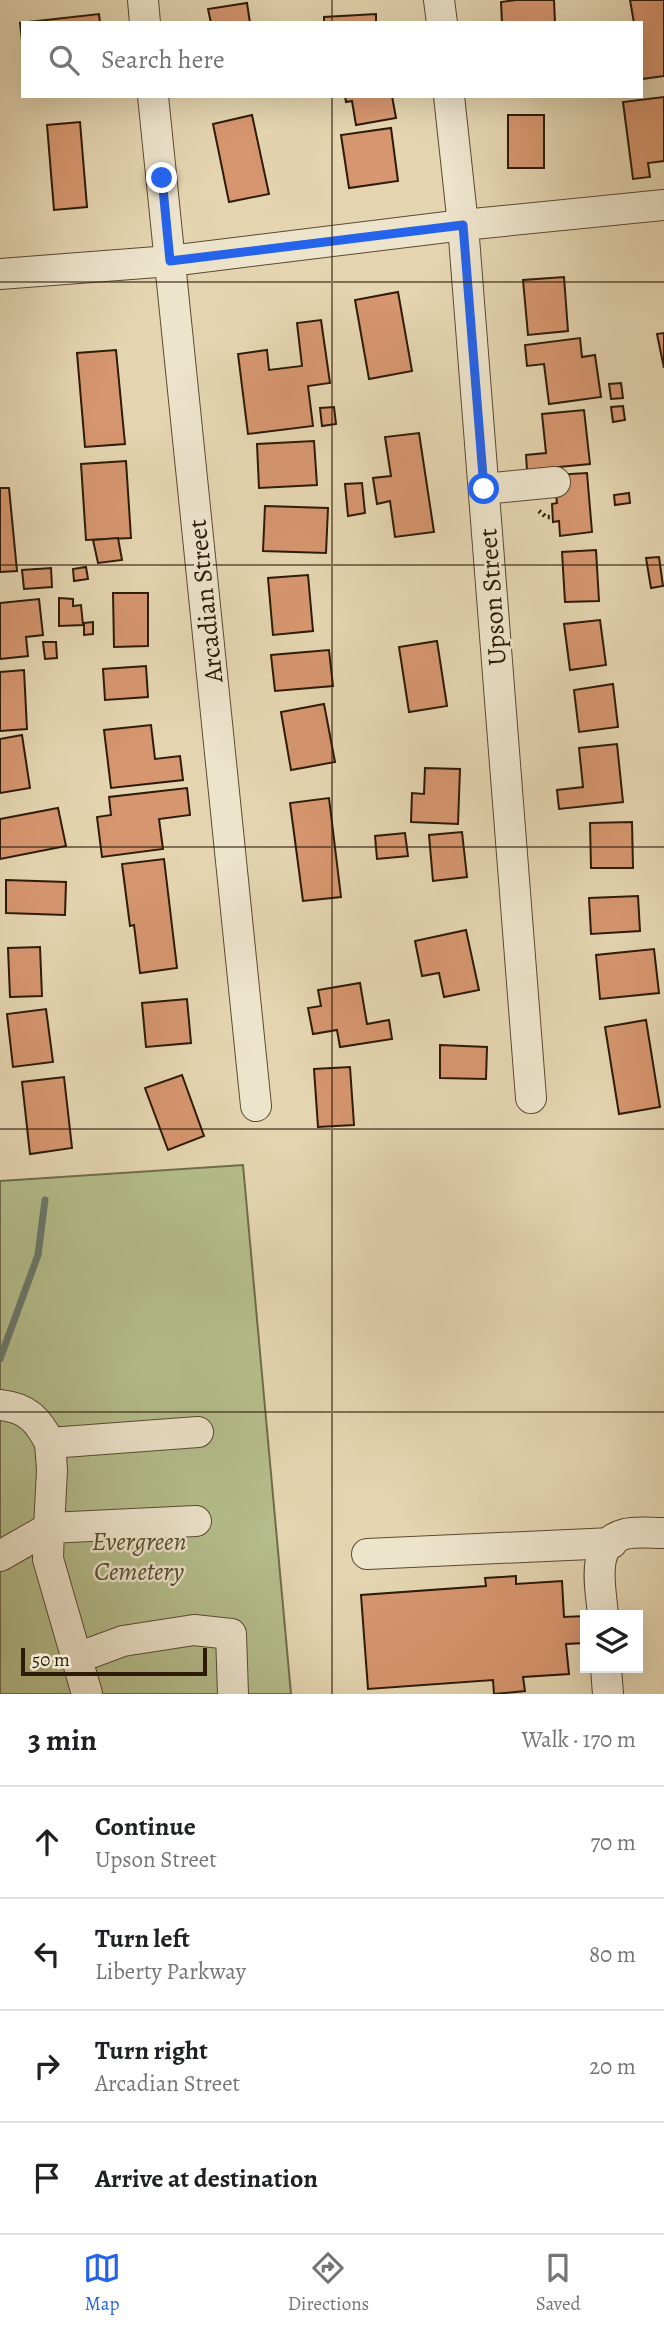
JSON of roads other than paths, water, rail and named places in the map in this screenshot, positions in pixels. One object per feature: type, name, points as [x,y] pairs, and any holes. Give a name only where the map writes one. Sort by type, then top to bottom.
[{"type":"street","points":[[143,0],[145,21]]},
{"type":"street","points":[[439,0],[442,21]]},
{"type":"street","name":"Arcadian Street","points":[[153,98],[256,1106]]},
{"type":"street","name":"Upson Street","points":[[449,98],[463,225],[531,1098]]},
{"type":"street","points":[[0,274],[170,261],[463,225],[664,205]]},
{"type":"street","points":[[484,489],[555,482]]},
{"type":"street","points":[[0,1405],[11,1406],[37,1420],[50,1443],[52,1470],[48,1559],[87,1694]]},
{"type":"street","points":[[50,1443],[198,1432]]},
{"type":"street","points":[[0,1556],[49,1528],[196,1521]]},
{"type":"street","points":[[603,1610],[599,1561],[605,1547],[624,1534],[664,1533]]},
{"type":"street","points":[[367,1554],[611,1543]]},
{"type":"street","points":[[77,1658],[123,1642],[194,1630],[231,1634],[233,1694]]},
{"type":"street","points":[[606,1673],[608,1694]]},
{"type":"waterway","points":[[0,1359],[38,1255],[45,1200]]},
{"type":"park label","name":"Evergreen Cemetery","points":[[139,1556]]}]
